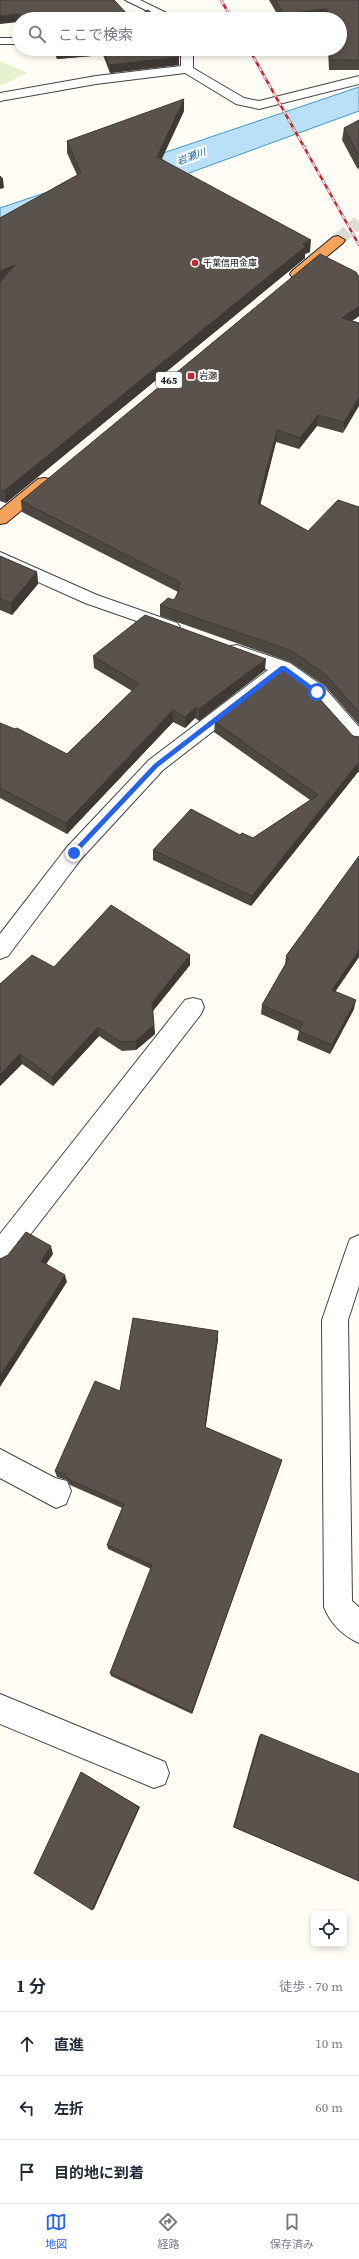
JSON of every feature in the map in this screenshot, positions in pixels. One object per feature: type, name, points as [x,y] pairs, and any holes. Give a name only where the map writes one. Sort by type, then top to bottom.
[{"type":"highway","points":[[282,286],[338,240]]},
{"type":"highway","points":[[0,519],[55,473]]},
{"type":"street","points":[[131,0],[158,12]]},
{"type":"street","points":[[0,41],[12,41]]},
{"type":"street","points":[[187,56],[187,69]]},
{"type":"street","points":[[0,97],[96,80],[187,69],[240,101],[259,105],[359,80]]},
{"type":"street","points":[[0,558],[91,599],[187,633]]},
{"type":"street","points":[[224,646],[283,668],[317,692],[359,740]]},
{"type":"street","points":[[0,950],[74,853],[156,766],[283,668]]},
{"type":"street","points":[[0,1254],[193,1007]]},
{"type":"street","points":[[359,1247],[335,1320],[338,1606],[359,1628]]},
{"type":"street","points":[[0,1463],[56,1494],[56,1491]]},
{"type":"street","points":[[0,1709],[154,1773]]},
{"type":"green space","points":[[0,61],[28,73],[0,86]]},
{"type":"water","name":"岩瀬川","points":[[359,87],[359,111],[0,242],[0,208]]},
{"type":"building","points":[[0,0],[114,0],[125,12],[12,12],[12,15],[0,16]]},
{"type":"building","points":[[275,0],[359,0],[359,60],[330,60],[330,56],[347,56],[347,12],[327,12],[327,9],[301,12],[283,12]]},
{"type":"building","points":[[106,56],[179,57],[109,65]]},
{"type":"building","points":[[184,99],[157,157],[311,240],[302,244],[306,246],[4,491],[0,489],[0,282],[15,265],[0,271],[0,218],[81,173],[67,141]]},
{"type":"building","points":[[359,120],[359,156],[344,128]]},
{"type":"building","points":[[320,254],[356,272],[359,277],[359,306],[342,318],[359,323],[359,397],[344,422],[318,415],[300,438],[277,430],[258,503],[308,531],[338,500],[359,507],[359,712],[326,675],[292,651],[160,605],[168,598],[174,600],[180,589],[178,589],[180,582],[21,501]]},
{"type":"building","points":[[0,556],[37,572],[11,603],[0,599]]},
{"type":"building","points":[[145,615],[266,659],[199,709],[196,707],[185,717],[173,710],[66,823],[0,788],[0,723],[15,729],[17,728],[67,754],[139,684],[93,656]]},
{"type":"building","points":[[284,668],[310,688],[353,736],[359,737],[359,762],[252,896],[153,850],[191,809],[240,835],[242,833],[253,838],[318,795],[215,722]]},
{"type":"building","points":[[359,856],[359,950],[332,990],[356,1000],[332,1045],[299,1031],[303,1023],[262,1005],[289,958],[286,956]]},
{"type":"building","points":[[111,905],[190,955],[152,1003],[154,1025],[136,1041],[121,1042],[98,1027],[52,1077],[20,1054],[0,1075],[0,984],[32,955],[54,967]]},
{"type":"building","points":[[26,1232],[51,1246],[41,1261],[65,1275],[0,1376],[0,1259],[8,1255]]},
{"type":"building","points":[[133,1318],[218,1331],[205,1427],[282,1460],[192,1712],[110,1673],[152,1565],[107,1545],[124,1504],[68,1479],[65,1474],[55,1471],[95,1381],[120,1391]]},
{"type":"building","points":[[261,1734],[359,1774],[359,1881],[234,1827]]},
{"type":"building","points":[[81,1772],[139,1807],[92,1910],[34,1873]]},
{"type":"tunnel","points":[[338,240],[359,222]]},
{"type":"railway","points":[[221,0],[228,12]]},
{"type":"railway","points":[[253,56],[359,245]]},
{"type":"place","name":"千葉信用金庫","points":[[195,263]]},
{"type":"place","name":"岩瀬","points":[[191,376]]},
{"type":"route","points":[[74,853],[156,766],[230,707],[283,668],[317,692]]}]
